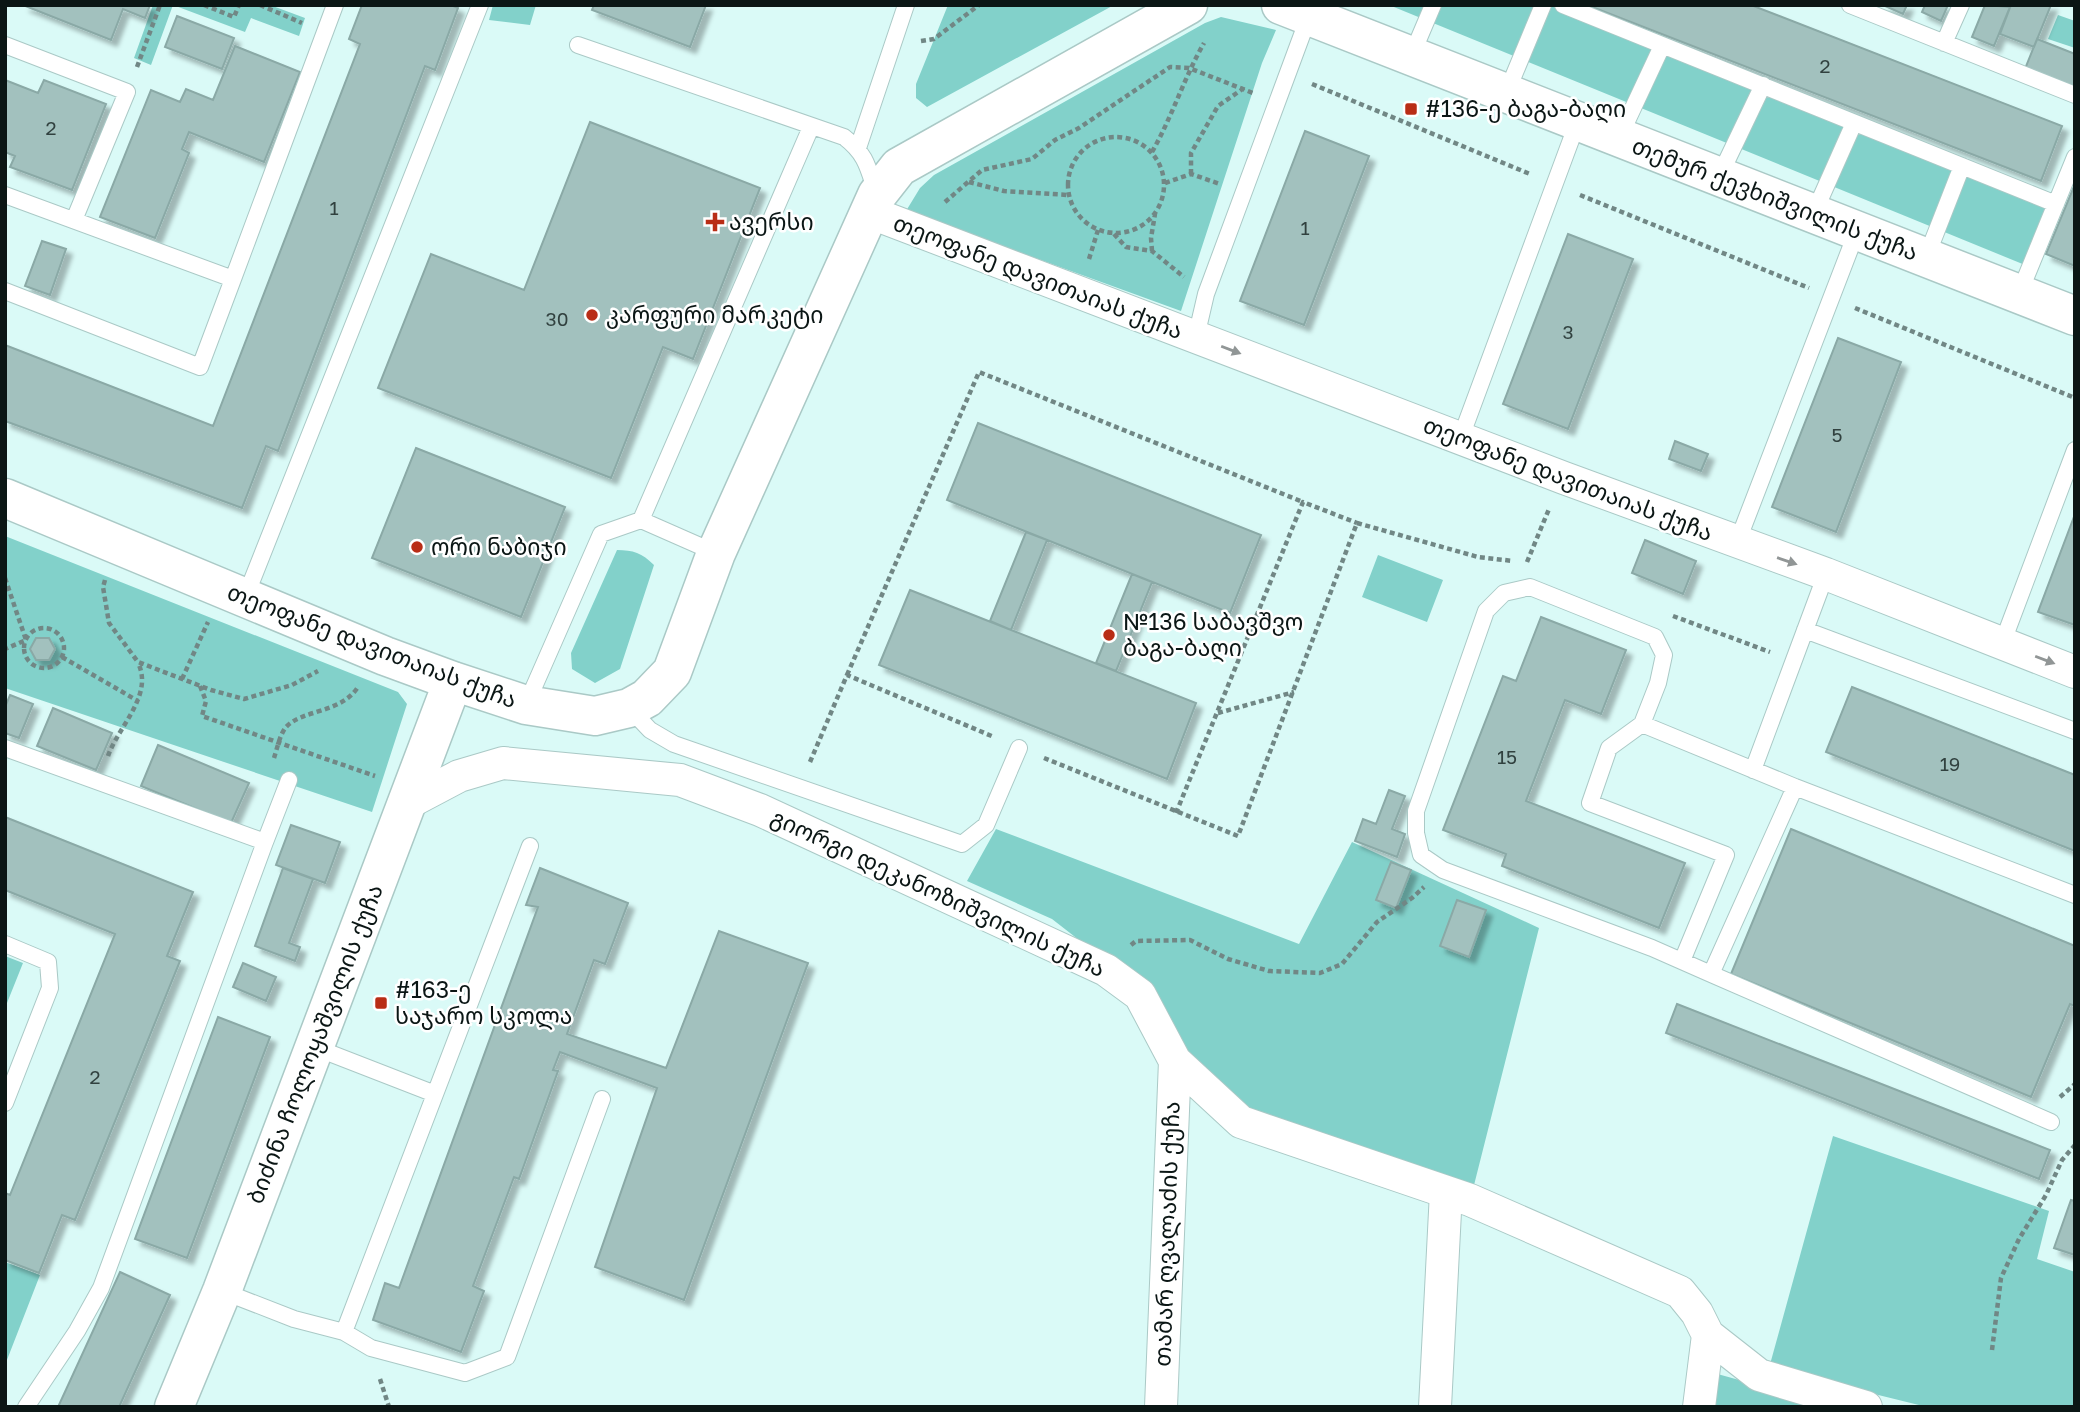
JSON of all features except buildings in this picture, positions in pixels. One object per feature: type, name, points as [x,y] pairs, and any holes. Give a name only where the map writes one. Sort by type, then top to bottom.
[{"type":"main road","name":"თემურ ქევხიშვილის ქუჩა","points":[[1295,11],[2075,316]]},
{"type":"main road","points":[[873,204],[899,167],[1198,21]]},
{"type":"main road","name":"თეოფანე დავითაიას ქუჩა","points":[[5,498],[385,656],[453,681],[526,705],[595,716],[629,708],[648,698],[672,672],[716,554],[873,204]]},
{"type":"main road","name":"ბიძინა ჩოლოყაშვილის ქუჩა","points":[[174,1407],[222,1291],[314,1047],[396,792],[453,681]]},
{"type":"street","name":"თეოფანე დავითაიას ქუჩა","points":[[873,204],[905,227],[1826,575],[2075,672]]},
{"type":"street","name":"გიორგი დეკანოზიშვილის ქუჩა","points":[[396,792],[503,763],[680,780],[760,810],[1106,970],[1140,995],[1175,1061],[1241,1122],[1483,1205],[1681,1292],[1707,1335]]},
{"type":"street","name":"თამარ ღვალაძის ქუჩა","points":[[1161,1407],[1170,1129],[1175,1061]]},
{"type":"street","points":[[1435,1407],[1446,1192]]},
{"type":"street","points":[[1699,1407],[1707,1335]]},
{"type":"street","points":[[1707,1335],[1759,1375],[1867,1407]]},
{"type":"lane","points":[[5,291],[200,367],[335,5]]},
{"type":"lane","points":[[244,598],[480,5]]},
{"type":"lane","points":[[858,148],[906,5]]},
{"type":"lane","points":[[1411,57],[1433,5]]},
{"type":"lane","points":[[1506,94],[1543,5]]},
{"type":"lane","points":[[1563,5],[2056,204]]},
{"type":"lane","points":[[1850,5],[2075,96]]},
{"type":"lane","points":[[1944,43],[1961,5]]},
{"type":"lane","points":[[1196,337],[1206,294],[1287,74],[1295,11]]},
{"type":"lane","points":[[5,45],[127,92],[74,220]]},
{"type":"lane","points":[[578,46],[844,137],[858,148],[865,159],[873,204]]},
{"type":"lane","points":[[1619,138],[1662,46]]},
{"type":"lane","points":[[1719,177],[1763,85]]},
{"type":"lane","points":[[1461,437],[1578,121]]},
{"type":"lane","points":[[1814,214],[1854,123]]},
{"type":"lane","points":[[640,520],[811,127]]},
{"type":"lane","points":[[2019,295],[2075,157]]},
{"type":"lane","points":[[1926,258],[1962,166]]},
{"type":"lane","points":[[5,195],[233,279]]},
{"type":"lane","points":[[1737,543],[1857,231]]},
{"type":"lane","points":[[2002,644],[2075,450]]},
{"type":"lane","points":[[526,705],[601,534],[640,520],[716,554]]},
{"type":"lane","points":[[1753,770],[1826,575]]},
{"type":"lane","points":[[1682,961],[1726,855],[1590,803],[1609,748],[1642,724],[1658,683],[1664,655],[1655,637],[1530,587],[1504,593],[1486,611],[1416,811],[1416,833],[1421,855],[1443,870],[1682,961],[2051,1122]]},
{"type":"lane","points":[[1805,631],[2075,730]]},
{"type":"lane","points":[[629,708],[650,730],[674,744],[962,844],[986,825],[1019,748]]},
{"type":"lane","points":[[1642,724],[1795,788],[2075,895]]},
{"type":"lane","points":[[5,748],[265,842]]},
{"type":"lane","points":[[26,1407],[77,1331],[101,1288],[289,780]]},
{"type":"lane","points":[[1711,974],[1795,788]]},
{"type":"lane","points":[[344,1332],[530,846]]},
{"type":"lane","points":[[5,944],[48,962],[50,988],[5,1103]]},
{"type":"lane","points":[[314,1047],[435,1094]]},
{"type":"lane","points":[[222,1291],[294,1319],[344,1332],[371,1348],[465,1373],[507,1357],[601,1099]]},
{"type":"path","points":[[127,92],[160,5]]},
{"type":"path","points":[[204,5],[233,17],[239,5]]},
{"type":"path","points":[[260,5],[325,33]]},
{"type":"path","points":[[892,46],[934,39],[979,5]]},
{"type":"path","points":[[1152,152],[1163,133],[1189,68],[1198,21]]},
{"type":"path","points":[[905,227],[954,197],[982,170],[1032,159],[1055,140],[1079,128],[1170,67],[1189,68],[1245,88],[1275,106]]},
{"type":"path","points":[[1287,74],[2075,398]]},
{"type":"path","points":[[1191,174],[1191,153],[1218,106],[1245,88]]},
{"type":"path","points":[[1109,137],[1125,137],[1140,142],[1152,152],[1161,167],[1165,183],[1163,199],[1155,214],[1144,225],[1129,232],[1098,230],[1085,222],[1074,210],[1068,195],[1072,164],[1081,151],[1094,142],[1109,137]]},
{"type":"path","points":[[1165,183],[1191,174],[1243,191]]},
{"type":"path","points":[[970,182],[1004,191],[1068,195]]},
{"type":"path","points":[[1152,251],[1155,214]]},
{"type":"path","points":[[1113,233],[1126,247],[1152,251],[1206,294]]},
{"type":"path","points":[[800,789],[979,372],[1357,523],[1478,557]]},
{"type":"path","points":[[1176,813],[1303,502]]},
{"type":"path","points":[[848,675],[1176,813],[1238,836],[1357,523]]},
{"type":"path","points":[[1526,563],[1537,534]]},
{"type":"path","points":[[98,782],[113,741],[138,701],[144,674],[110,623],[103,587],[106,576]]},
{"type":"path","points":[[5,578],[26,640]]},
{"type":"path","points":[[182,680],[208,620]]},
{"type":"path","points":[[43,628],[53,630],[61,636],[64,647],[62,657],[55,665],[46,668],[36,666],[27,660],[24,650],[26,640],[33,631],[43,628]]},
{"type":"path","points":[[5,649],[26,640]]},
{"type":"path","points":[[62,657],[138,701]]},
{"type":"path","points":[[138,662],[182,680],[244,699],[292,685],[318,671],[324,663]]},
{"type":"path","points":[[289,780],[268,772],[286,727],[305,716],[331,708],[353,694],[361,682]]},
{"type":"path","points":[[200,686],[206,701],[202,716],[396,792]]},
{"type":"path","points":[[1217,713],[1294,692]]},
{"type":"path","points":[[1106,970],[1136,941],[1190,940],[1228,959],[1269,971],[1320,973],[1342,964],[1377,922],[1412,898],[1443,870]]},
{"type":"path","points":[[1992,1350],[2001,1278],[2062,1160],[2075,1145]]},
{"type":"shaded area","points":[[153,5],[173,5],[151,65],[134,58]]},
{"type":"shaded area","points":[[173,5],[270,5],[305,18],[299,36],[251,18],[245,32]]},
{"type":"shaded area","points":[[493,5],[536,5],[530,25],[489,20]]},
{"type":"shaded area","points":[[948,5],[1114,5],[927,107],[916,98],[916,84]]},
{"type":"shaded area","points":[[1389,5],[1549,5],[2048,208],[2025,265]]},
{"type":"shaded area","points":[[2058,15],[2075,21],[2075,48],[2048,39]]},
{"type":"shaded area","points":[[1221,17],[1276,30],[1262,63],[1181,311],[906,211],[920,188],[934,175],[1205,23]]},
{"type":"shaded area","points":[[5,536],[398,692],[407,704],[372,812],[5,688]]},
{"type":"shaded area","points":[[617,550],[637,553],[654,565],[620,669],[595,683],[572,669],[571,653]]},
{"type":"shaded area","points":[[1378,555],[1443,580],[1427,622],[1362,597]]},
{"type":"shaded area","points":[[996,829],[1299,944],[1352,842],[1539,928],[1471,1197],[1243,1117],[1182,1060],[1146,992],[1052,919],[967,881]]},
{"type":"shaded area","points":[[5,956],[23,963],[5,1008]]},
{"type":"shaded area","points":[[1833,1136],[2049,1211],[2037,1259],[2075,1272],[2075,1407],[1927,1407],[1769,1368]]},
{"type":"shaded area","points":[[5,1262],[40,1275],[5,1365]]},
{"type":"shaded area","points":[[1703,1370],[1837,1407],[1699,1407]]},
{"type":"place","name":"#136-ე ბაგა-ბაღი","points":[[1411,109]]},
{"type":"place","name":"ავერსი","points":[[715,222]]},
{"type":"place","name":"კარფური მარკეტი","points":[[592,315]]},
{"type":"place","name":"ორი ნაბიჯი","points":[[417,547]]},
{"type":"place","name":"№136 საბავშვო ბაგა-ბაღი","points":[[1109,635]]},
{"type":"place","name":"#163-ე საჯარო სკოლა","points":[[381,1003]]}]
